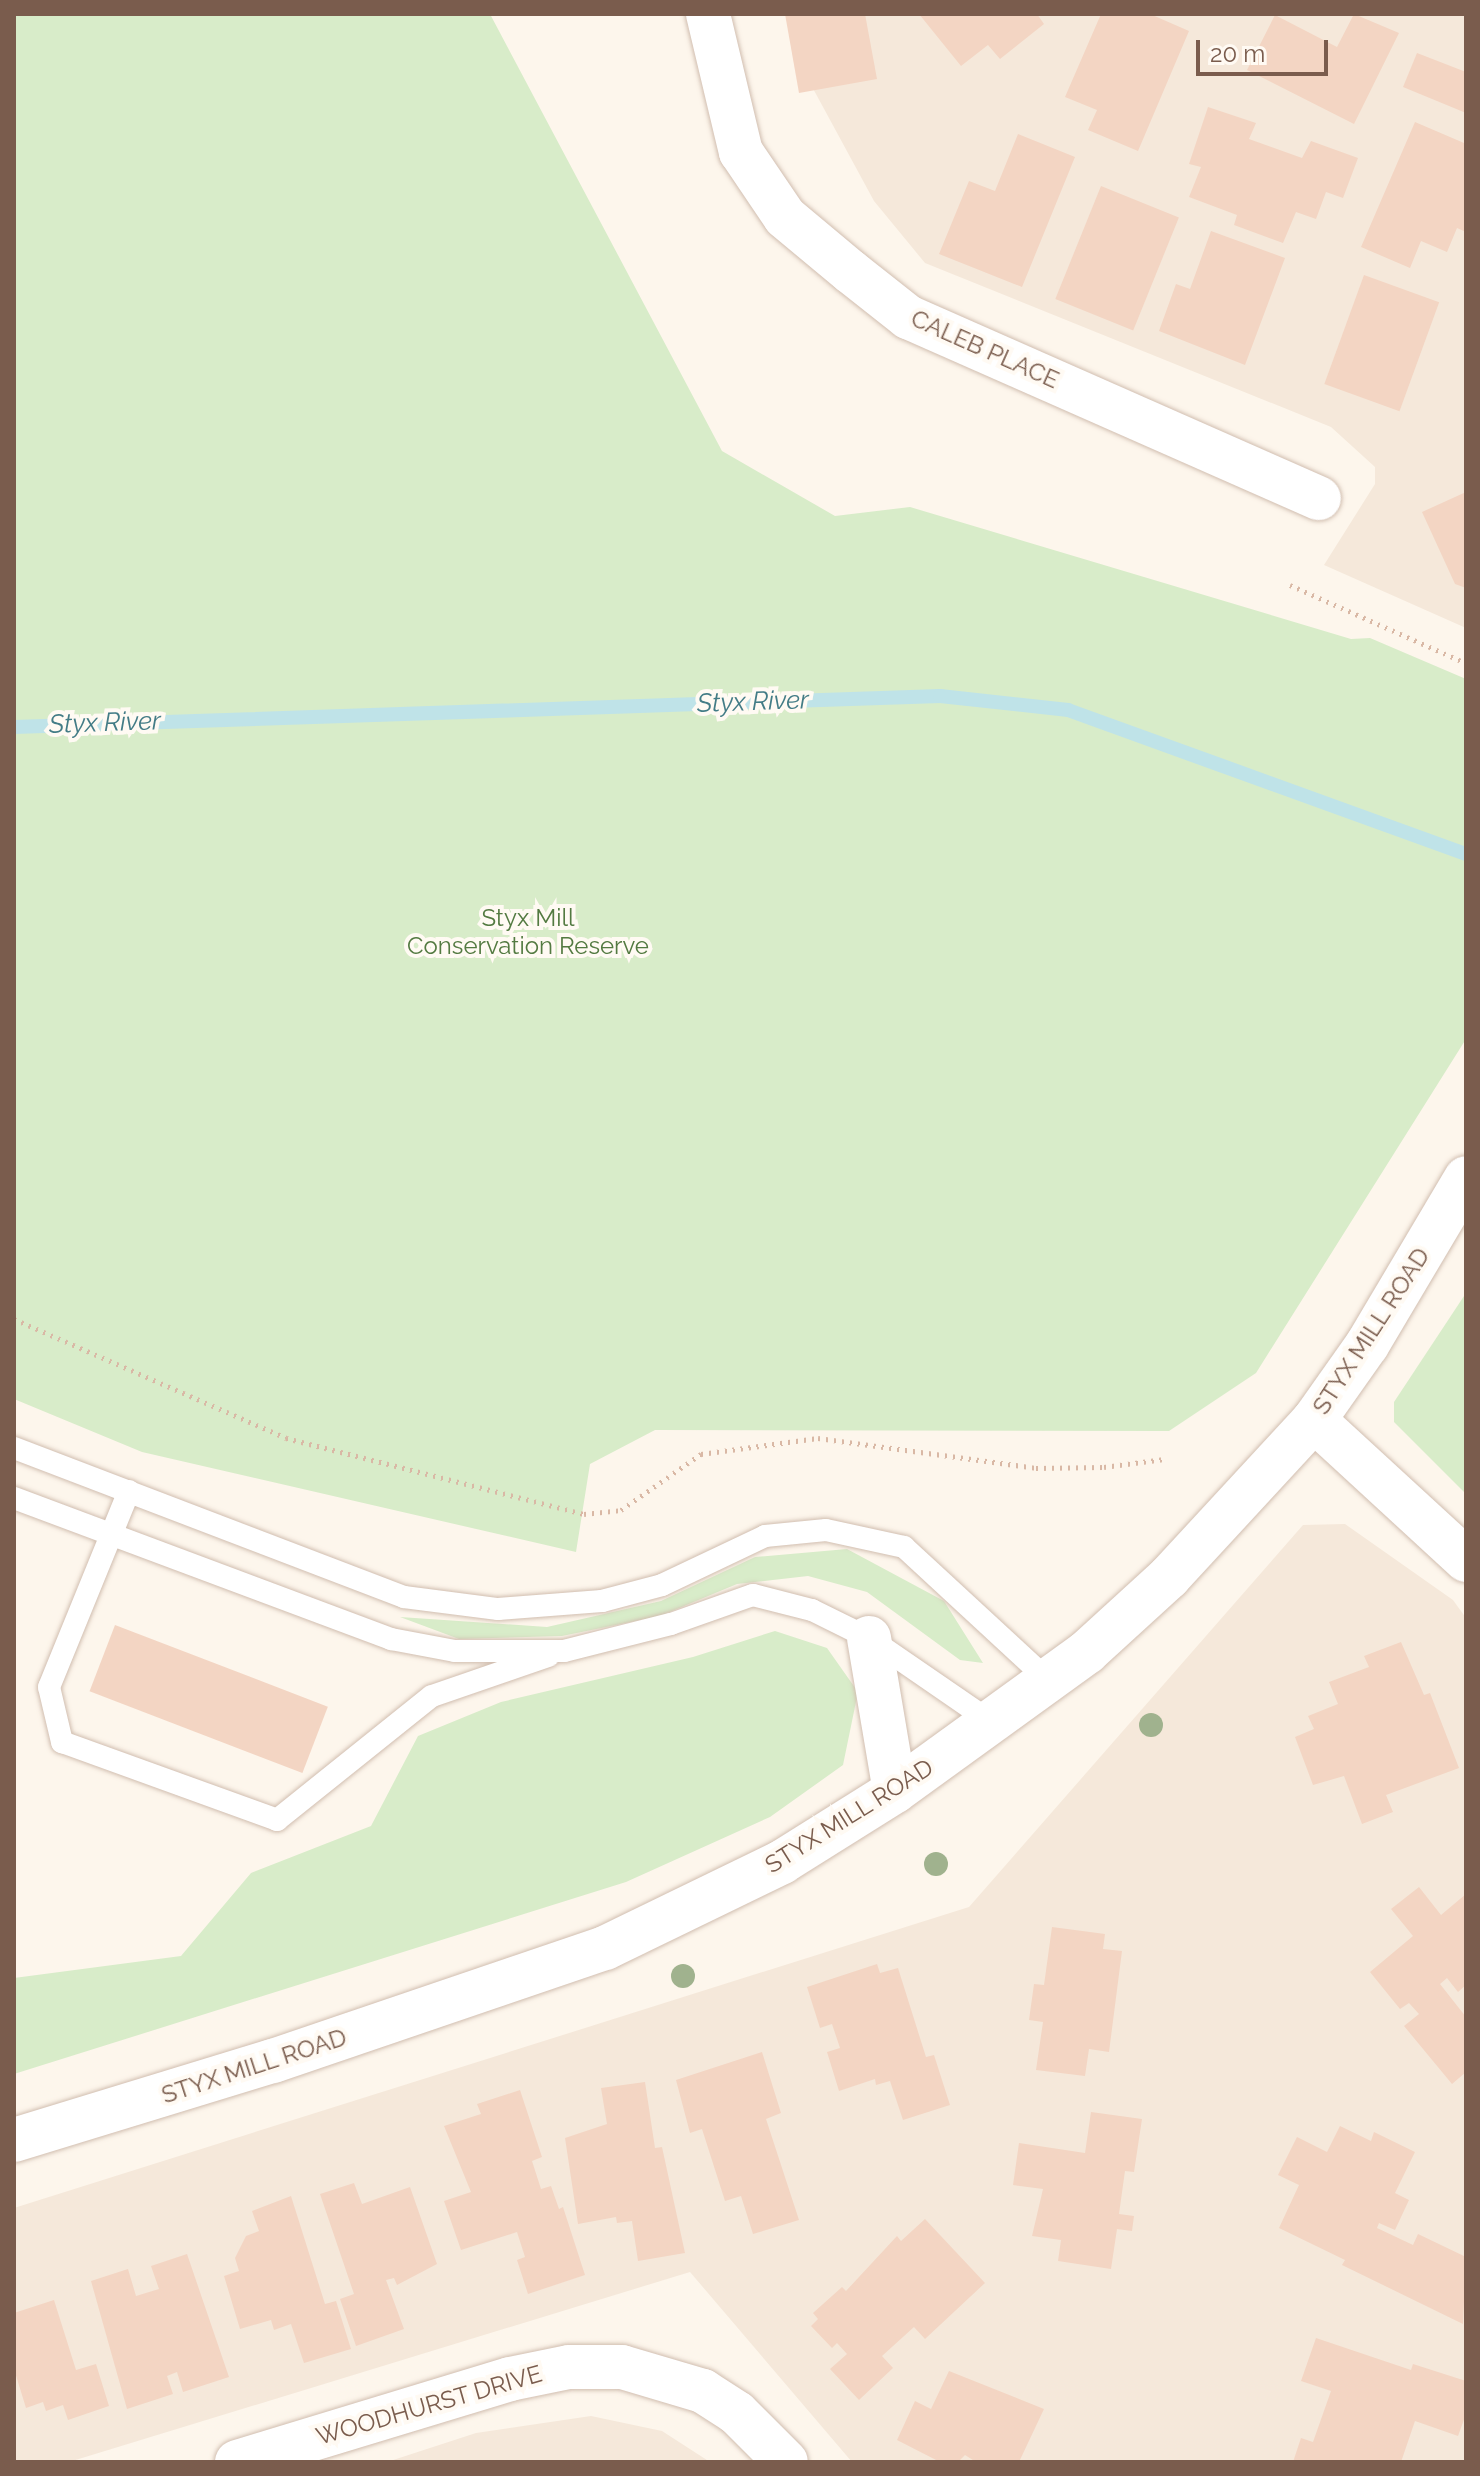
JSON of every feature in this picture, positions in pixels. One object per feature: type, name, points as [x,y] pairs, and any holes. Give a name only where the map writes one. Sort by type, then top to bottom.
[{"type":"street","name":"CALEB PLACE","points":[[708,14],[741,152],[785,217],[851,272],[908,317],[1319,498]]},
{"type":"street","name":"STYX MILL ROAD","points":[[14,2140],[273,2061],[605,1948],[782,1862],[895,1791],[1049,1681],[1169,1577],[1314,1420],[1367,1345],[1466,1178]]},
{"type":"street","points":[[1314,1420],[1466,1560]]},
{"type":"street","points":[[869,1638],[895,1791]]},
{"type":"street","name":"WOODHURST DRIVE","points":[[237,2462],[510,2379],[569,2367],[622,2367],[703,2391],[737,2413],[786,2462]]},
{"type":"lane","points":[[14,1448],[404,1597],[498,1609],[602,1601],[662,1585],[765,1536],[826,1530],[904,1547],[1049,1681]]},
{"type":"lane","points":[[129,1491],[49,1687],[62,1742],[277,1820],[432,1696],[564,1651],[671,1624],[753,1595],[812,1610],[869,1638],[991,1722]]},
{"type":"lane","points":[[14,1498],[391,1639],[455,1651],[564,1651]]},
{"type":"path","points":[[1290,585],[1466,663]]},
{"type":"path","points":[[14,1319],[286,1438],[584,1514],[621,1510],[701,1454],[818,1438],[1036,1468],[1104,1467],[1164,1459]]},
{"type":"shaded area","points":[[787,14],[1466,14],[1466,628],[1324,565],[1375,484],[1375,467],[1331,427],[925,263],[874,201],[810,83]]},
{"type":"shaded area","points":[[1345,1524],[1453,1600],[1466,1618],[1466,2462],[852,2462],[690,2272],[69,2462],[14,2462],[14,2208],[969,1907],[1303,1525]]},
{"type":"shaded area","points":[[591,2416],[662,2431],[710,2462],[387,2462],[476,2433]]},
{"type":"green space","name":"Styx Mill Conservation Reserve","points":[[14,14],[490,14],[722,451],[835,516],[910,507],[1351,639],[1370,638],[1466,679],[1466,1039],[1256,1373],[1169,1431],[655,1430],[590,1464],[576,1552],[142,1452],[14,1399]]},
{"type":"green space","points":[[1466,1293],[1466,1494],[1394,1422],[1394,1402]]},
{"type":"green space","points":[[847,1549],[944,1601],[983,1663],[960,1660],[867,1592],[808,1576],[737,1584],[660,1616],[562,1636],[459,1639],[400,1617],[547,1627],[661,1601],[755,1557]]},
{"type":"green space","points":[[775,1631],[827,1648],[858,1692],[843,1765],[770,1817],[626,1882],[14,2074],[14,1978],[181,1956],[251,1873],[371,1826],[418,1736],[501,1702],[693,1657]]},
{"type":"building","points":[[785,14],[865,14],[877,79],[799,93]]},
{"type":"building","points":[[919,14],[1037,14],[1044,24],[1000,59],[988,45],[961,66]]},
{"type":"building","points":[[1101,14],[1150,14],[1189,31],[1138,151],[1088,130],[1097,110],[1065,97]]},
{"type":"building","points":[[1354,14],[1399,33],[1354,124],[1247,70],[1275,15],[1337,47]]},
{"type":"building","points":[[1417,53],[1466,72],[1466,113],[1403,87]]},
{"type":"building","points":[[1208,107],[1256,123],[1249,139],[1302,158],[1311,141],[1358,158],[1343,198],[1326,192],[1316,219],[1296,212],[1283,243],[1234,225],[1237,215],[1189,197],[1201,167],[1189,164]]},
{"type":"building","points":[[1415,122],[1464,143],[1466,138],[1466,232],[1457,228],[1447,252],[1421,241],[1410,268],[1361,247]]},
{"type":"building","points":[[1018,134],[1075,157],[1022,287],[939,254],[969,181],[995,191]]},
{"type":"building","points":[[1101,186],[1179,217],[1133,331],[1055,299]]},
{"type":"building","points":[[1211,231],[1285,258],[1245,365],[1159,331],[1176,284],[1190,289]]},
{"type":"building","points":[[1364,275],[1439,302],[1400,411],[1324,384]]},
{"type":"building","points":[[1466,492],[1466,588],[1455,584],[1422,512]]},
{"type":"building","points":[[115,1625],[328,1707],[302,1773],[90,1691]]},
{"type":"building","points":[[1401,1642],[1424,1695],[1430,1693],[1459,1768],[1386,1795],[1393,1812],[1362,1824],[1344,1776],[1313,1785],[1295,1737],[1314,1729],[1308,1716],[1338,1704],[1329,1682],[1369,1667],[1364,1656]]},
{"type":"building","points":[[1419,1887],[1441,1915],[1466,1894],[1466,1985],[1458,1992],[1447,1978],[1440,1984],[1466,2017],[1466,2072],[1452,2084],[1404,2026],[1419,2014],[1409,2003],[1400,2009],[1370,1972],[1413,1936],[1391,1909]]},
{"type":"building","points":[[1052,1927],[1105,1934],[1103,1949],[1122,1951],[1109,2052],[1089,2049],[1085,2076],[1036,2070],[1043,2022],[1029,2020],[1034,1984],[1044,1985]]},
{"type":"building","points":[[877,1964],[880,1973],[898,1968],[926,2057],[934,2055],[950,2105],[903,2120],[890,2081],[876,2085],[875,2079],[839,2091],[827,2052],[840,2048],[832,2024],[820,2028],[807,1987]]},
{"type":"building","points":[[762,2052],[781,2113],[766,2119],[799,2220],[753,2234],[741,2196],[725,2201],[702,2129],[690,2133],[676,2080]]},
{"type":"building","points":[[645,2082],[655,2148],[662,2147],[685,2253],[638,2261],[632,2221],[617,2223],[616,2217],[578,2224],[565,2138],[607,2124],[601,2088]]},
{"type":"building","points":[[520,2090],[542,2157],[532,2161],[541,2189],[551,2186],[559,2209],[563,2207],[585,2275],[528,2294],[517,2260],[525,2257],[517,2232],[461,2250],[444,2201],[471,2192],[444,2126],[481,2114],[477,2104]]},
{"type":"building","points":[[1091,2112],[1142,2119],[1134,2172],[1125,2171],[1119,2214],[1134,2216],[1132,2231],[1117,2229],[1111,2269],[1058,2261],[1061,2240],[1032,2236],[1043,2189],[1013,2185],[1019,2143],[1085,2153]]},
{"type":"building","points":[[1340,2126],[1371,2141],[1374,2132],[1415,2152],[1395,2193],[1409,2200],[1395,2230],[1379,2223],[1377,2228],[1413,2245],[1418,2234],[1466,2257],[1463,2324],[1342,2265],[1345,2260],[1279,2228],[1299,2185],[1278,2175],[1297,2137],[1327,2152]]},
{"type":"building","points":[[354,2183],[362,2204],[410,2187],[437,2264],[397,2285],[394,2278],[386,2280],[404,2329],[356,2346],[340,2299],[354,2294],[320,2194]]},
{"type":"building","points":[[291,2196],[325,2304],[336,2301],[351,2349],[304,2363],[291,2324],[274,2330],[271,2320],[240,2329],[224,2276],[239,2271],[235,2258],[246,2236],[259,2231],[252,2211]]},
{"type":"building","points":[[925,2219],[985,2283],[925,2339],[914,2327],[882,2356],[893,2368],[859,2400],[830,2369],[847,2354],[837,2343],[832,2348],[811,2326],[818,2319],[813,2313],[842,2287],[846,2291],[897,2236],[901,2241]]},
{"type":"building","points":[[187,2254],[229,2377],[183,2392],[177,2372],[167,2376],[173,2394],[127,2409],[91,2281],[128,2269],[136,2296],[159,2289],[151,2266]]},
{"type":"building","points":[[54,2300],[76,2370],[96,2364],[109,2406],[68,2420],[63,2405],[46,2411],[43,2402],[26,2408],[14,2369],[14,2313]]},
{"type":"building","points":[[1316,2338],[1411,2370],[1413,2364],[1466,2381],[1466,2414],[1458,2436],[1415,2421],[1401,2462],[1293,2462],[1301,2438],[1313,2442],[1331,2391],[1301,2381]]},
{"type":"building","points":[[949,2371],[1044,2409],[1019,2462],[976,2462],[965,2455],[958,2462],[940,2462],[897,2440],[915,2401],[931,2409]]},
{"type":"waterway","name":"Styx River","points":[[14,727],[940,696],[1068,710],[1466,854]]}]
